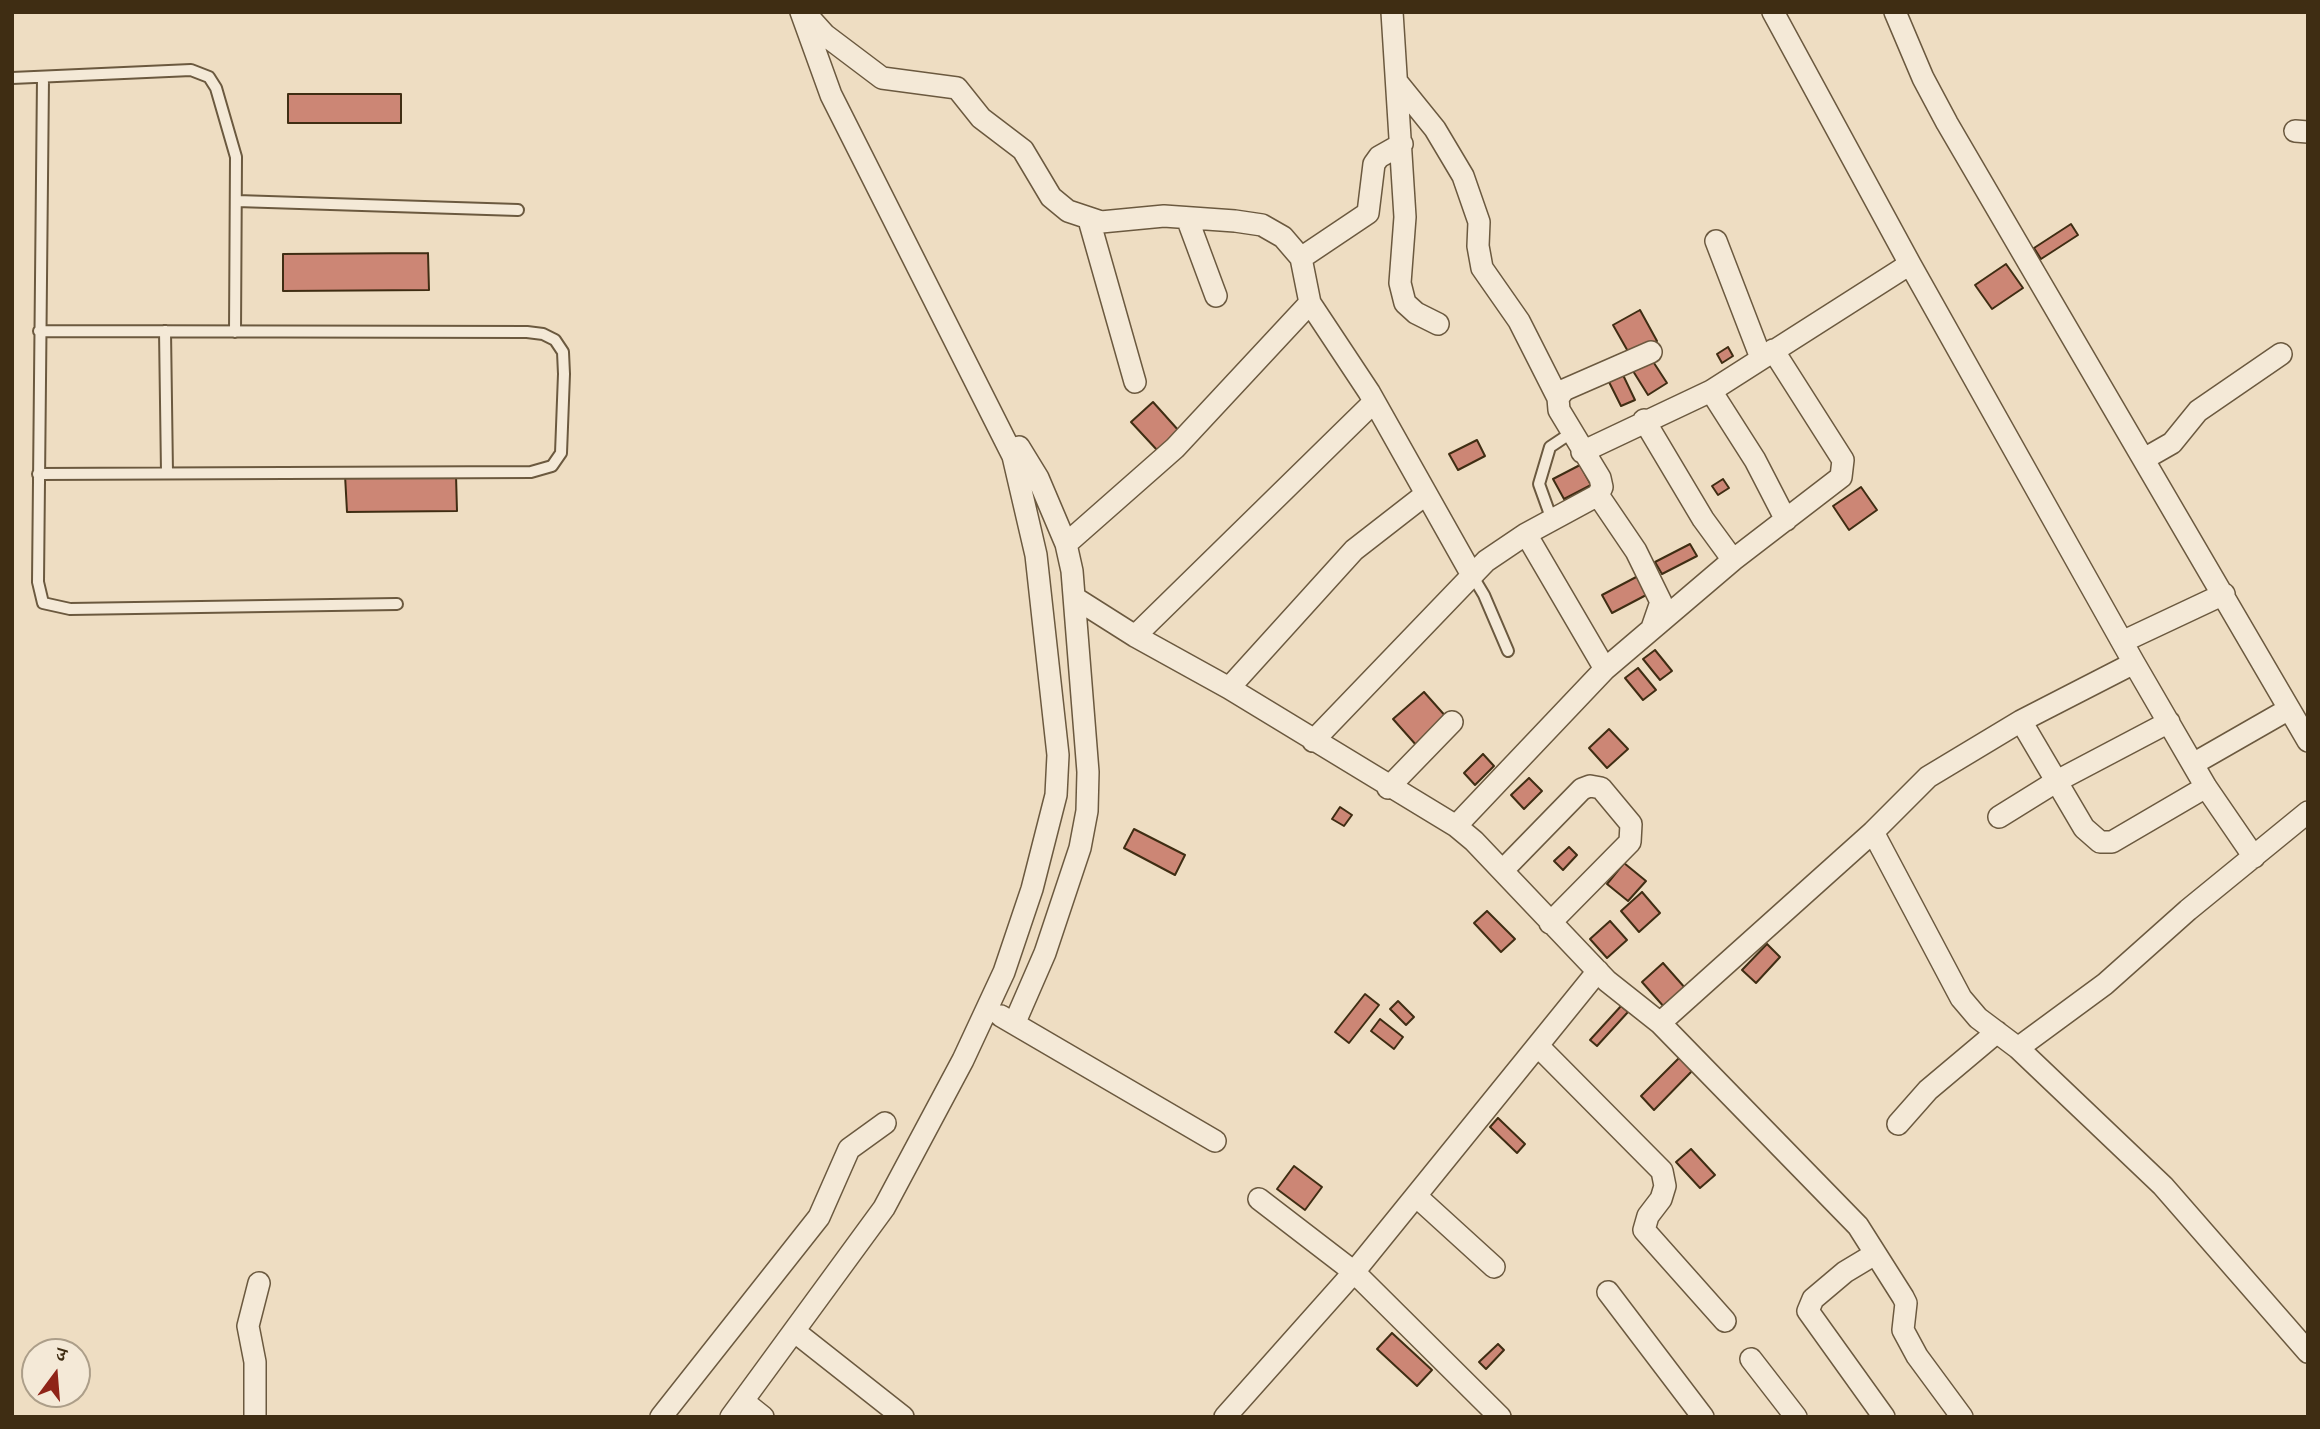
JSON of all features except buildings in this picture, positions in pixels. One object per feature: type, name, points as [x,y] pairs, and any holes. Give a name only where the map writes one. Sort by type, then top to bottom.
[{"type":"street","points":[[803,12],[825,35],[882,78],[957,88],[981,118],[1023,150],[1059,206],[1089,220],[1187,218],[1262,225],[1283,237],[1301,258],[1310,303],[1374,402],[1472,575]]},
{"type":"street","points":[[762,1417],[737,1409],[884,1208],[1004,972],[1047,838],[1056,795],[1058,755],[1037,555],[1020,477],[975,377],[831,95],[803,12]]},
{"type":"street","points":[[1392,12],[1405,217],[1400,283],[1405,303],[1416,313],[1438,324]]},
{"type":"street","points":[[1773,12],[1909,264],[2134,663],[2206,787],[2254,858]]},
{"type":"street","points":[[1895,12],[1923,78],[1947,123],[2308,741]]},
{"type":"street","points":[[1313,741],[1472,575],[1526,534],[1598,495],[1602,487],[1600,478],[1559,410],[1558,398],[1519,321],[1482,268],[1478,246],[1479,222],[1463,176],[1434,130],[1397,82]]},
{"type":"street","points":[[1301,258],[1368,213],[1374,164],[1379,157],[1402,144]]},
{"type":"street","points":[[1187,218],[1216,296]]},
{"type":"street","points":[[1089,220],[1135,382]]},
{"type":"street","points":[[1455,826],[1605,669],[1733,560],[1841,477],[1843,460],[1767,354],[1716,241]]},
{"type":"street","points":[[1582,452],[1644,420],[1711,391],[1909,264]]},
{"type":"street","points":[[1066,544],[1175,448],[1310,303]]},
{"type":"street","points":[[1558,398],[1564,390],[1651,352]]},
{"type":"street","points":[[2144,459],[2172,443],[2198,411],[2281,354]]},
{"type":"street","points":[[975,377],[1038,478],[1066,544],[1075,598],[1088,772],[1087,810],[1080,848],[1045,953],[1015,1022]]},
{"type":"street","points":[[1711,391],[1755,460],[1786,520]]},
{"type":"street","points":[[1135,636],[1374,402]]},
{"type":"street","points":[[1644,420],[1703,519],[1733,560]]},
{"type":"street","points":[[1229,688],[1354,550],[1426,494]]},
{"type":"street","points":[[1598,495],[1636,551],[1661,602],[1651,629]]},
{"type":"street","points":[[1526,534],[1605,669]]},
{"type":"street","points":[[2124,641],[2224,594]]},
{"type":"street","points":[[1075,598],[1455,826],[1503,870],[1549,923],[1598,971],[1660,1023],[1858,1226],[1906,1303],[1902,1324],[1917,1356],[1962,1417]]},
{"type":"street","points":[[1660,1023],[1873,832],[1928,777],[2021,721],[2134,663]]},
{"type":"street","points":[[2193,764],[2289,709]]},
{"type":"street","points":[[2021,721],[2084,828],[2100,842],[2112,842],[2206,787]]},
{"type":"street","points":[[1388,788],[1452,722]]},
{"type":"street","points":[[1999,817],[2057,781],[2169,722]]},
{"type":"street","points":[[1503,870],[1582,789],[1590,786],[1601,788],[1631,824],[1633,833],[1630,842],[1549,923]]},
{"type":"street","points":[[2018,1048],[2095,992],[2188,909],[2308,812]]},
{"type":"street","points":[[1873,832],[1961,998],[1978,1018],[2018,1048],[2163,1186],[2308,1352]]},
{"type":"street","points":[[1225,1417],[1354,1272],[1598,971]]},
{"type":"street","points":[[987,1009],[1015,1022],[1215,1140]]},
{"type":"street","points":[[1898,1124],[1928,1090],[1997,1032]]},
{"type":"street","points":[[1538,1046],[1662,1171],[1665,1186],[1661,1199],[1648,1216],[1644,1230],[1725,1321]]},
{"type":"street","points":[[662,1417],[819,1217],[849,1149],[885,1123]]},
{"type":"street","points":[[1416,1196],[1494,1267]]},
{"type":"street","points":[[1259,1199],[1354,1272],[1500,1417]]},
{"type":"street","points":[[1875,1254],[1845,1272],[1813,1299],[1808,1311],[1884,1417]]},
{"type":"street","points":[[255,1417],[255,1362],[248,1325],[258,1283]]},
{"type":"street","points":[[1608,1292],[1703,1417]]},
{"type":"street","points":[[794,1331],[903,1417]]},
{"type":"street","points":[[1751,1359],[1796,1417]]},
{"type":"lane","points":[[12,78],[43,79],[164,70],[202,72],[216,88],[231,136],[237,168],[235,331]]},
{"type":"lane","points":[[43,79],[38,474],[38,582],[43,603],[54,607],[397,604]]},
{"type":"lane","points":[[237,201],[518,210]]},
{"type":"lane","points":[[38,474],[531,471],[552,466],[559,458],[563,352],[555,340],[543,334],[39,331]]},
{"type":"lane","points":[[165,331],[167,473]]},
{"type":"lane","points":[[1552,520],[1539,484],[1550,447],[1571,433]]},
{"type":"lane","points":[[1472,575],[1484,595],[1508,651]]}]
